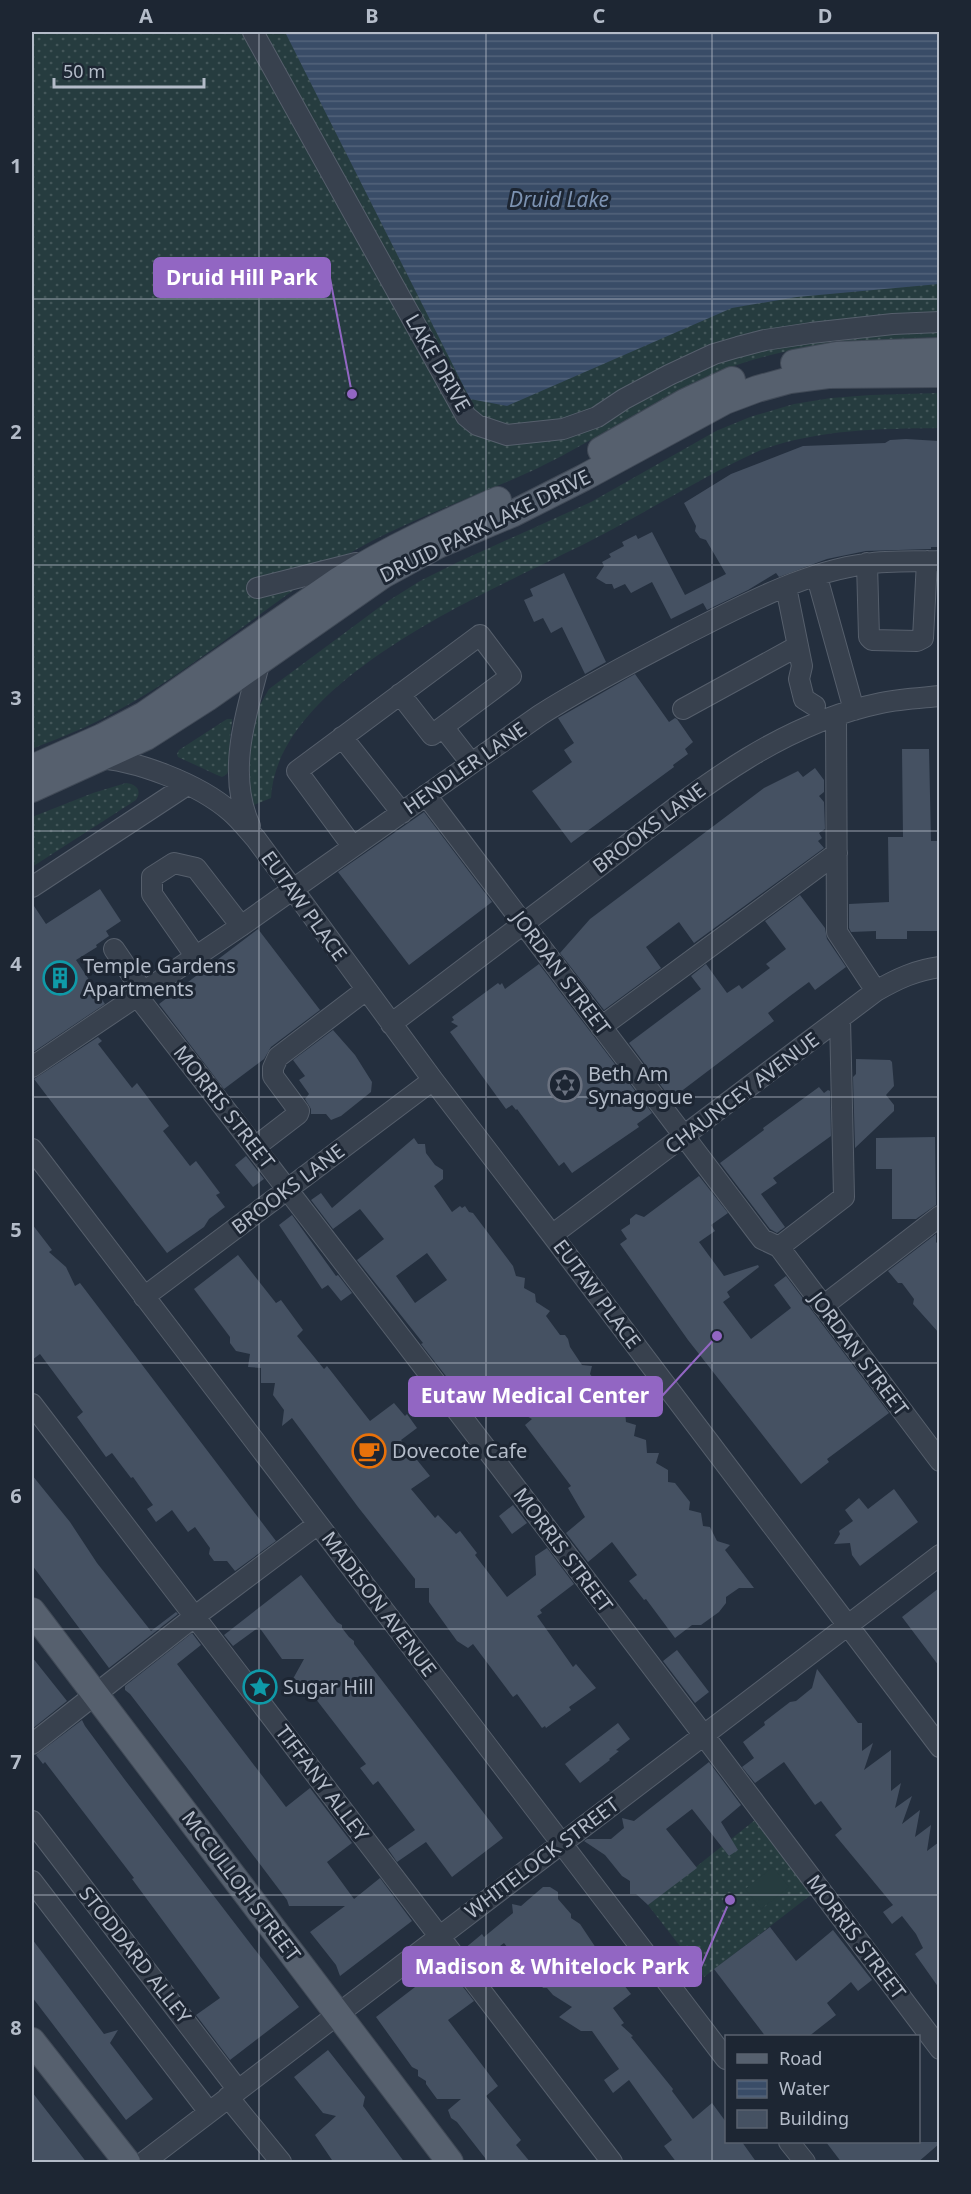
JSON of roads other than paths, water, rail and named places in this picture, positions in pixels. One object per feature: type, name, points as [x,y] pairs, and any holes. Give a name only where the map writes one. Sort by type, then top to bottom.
[{"type":"main road","name":"DRUID PARK LAKE DRIVE","points":[[39,765],[102,737],[144,715],[370,560],[411,538],[568,468],[719,385],[792,363],[837,355],[939,351]]},
{"type":"main road","name":"DRUID PARK LAKE DRIVE","points":[[32,789],[146,737],[260,662],[383,574],[438,545],[514,513],[725,401],[779,383],[828,375],[939,374]]},
{"type":"main road","name":"MCCULLOH STREET","points":[[32,1611],[339,2013],[450,2163]]},
{"type":"main road","points":[[32,2041],[127,2163]]},
{"type":"street","name":"LAKE DRIVE","points":[[253,32],[466,416],[477,425],[507,435],[563,429],[597,417],[624,399],[669,375],[714,354],[738,347],[811,333],[893,324],[939,322]]},
{"type":"street","points":[[257,588],[370,560]]},
{"type":"street","points":[[867,564],[868,637],[872,640],[917,641],[923,638],[933,561]]},
{"type":"street","name":"HENDLER LANE","points":[[32,1067],[241,926],[581,688],[743,606],[786,587],[867,564],[933,561]]},
{"type":"street","points":[[817,577],[854,710]]},
{"type":"street","points":[[786,587],[798,646],[801,666],[799,679],[804,699],[824,715],[837,853],[837,932],[876,991]]},
{"type":"street","points":[[353,847],[297,771],[342,737],[400,694],[480,635],[511,676],[432,735],[400,694]]},
{"type":"street","points":[[683,709],[798,646]]},
{"type":"street","name":"EUTAW PLACE","points":[[256,839],[243,810],[239,792],[238,766],[241,743],[260,662]]},
{"type":"street","name":"BROOKS LANE","points":[[391,1024],[721,774],[760,749],[824,715],[882,703],[939,696]]},
{"type":"street","points":[[442,727],[471,764]]},
{"type":"street","points":[[342,737],[402,813]]},
{"type":"street","name":"EUTAW PLACE","points":[[39,765],[100,758],[156,771],[208,796],[231,812],[256,839],[433,1080],[939,1747]]},
{"type":"street","points":[[32,887],[187,785]]},
{"type":"street","name":"JORDAN STREET","points":[[426,795],[762,1239],[779,1247],[939,1461]]},
{"type":"street","points":[[602,1027],[837,853]]},
{"type":"street","points":[[196,957],[152,894],[152,877],[174,863],[196,868],[241,926]]},
{"type":"street","name":"MORRIS STREET","points":[[114,949],[141,995],[704,1735],[939,2049]]},
{"type":"street","name":"CHAUNCEY AVENUE","points":[[552,1235],[876,991],[920,970],[939,967]]},
{"type":"street","points":[[255,1147],[299,1111],[273,1076],[273,1068],[278,1057],[366,990]]},
{"type":"street","points":[[779,1247],[844,1197],[840,1018]]},
{"type":"street","name":"BROOKS LANE","points":[[144,1297],[433,1080]]},
{"type":"street","name":"MADISON AVENUE","points":[[32,1149],[725,2059]]},
{"type":"street","points":[[823,1306],[939,1216]]},
{"type":"street","name":"TIFFANY ALLEY","points":[[32,1404],[612,2163]]},
{"type":"street","points":[[32,1744],[194,1617],[318,1524]]},
{"type":"street","name":"WHITELOCK STREET","points":[[144,2163],[939,1555]]},
{"type":"street","name":"STODDARD ALLEY","points":[[33,1826],[233,2093],[281,2163]]},
{"type":"street","points":[[32,1881],[209,2112]]},
{"type":"street","points":[[790,2143],[806,2163]]},
{"type":"water","name":"Druid Lake","points":[[285,32],[939,32],[939,284],[797,297],[732,308],[507,406],[470,399]]},
{"type":"place","name":"Druid Hill Park","points":[[352,394]]},
{"type":"place","name":"Temple Gardens Apartments","points":[[60,978]]},
{"type":"place","name":"Beth Am Synagogue","points":[[565,1085]]},
{"type":"place","name":"Eutaw Medical Center","points":[[717,1336]]},
{"type":"place","name":"Dovecote Cafe","points":[[369,1451]]},
{"type":"place","name":"Sugar Hill","points":[[260,1687]]},
{"type":"place","name":"Madison & Whitelock Park","points":[[730,1900]]}]
